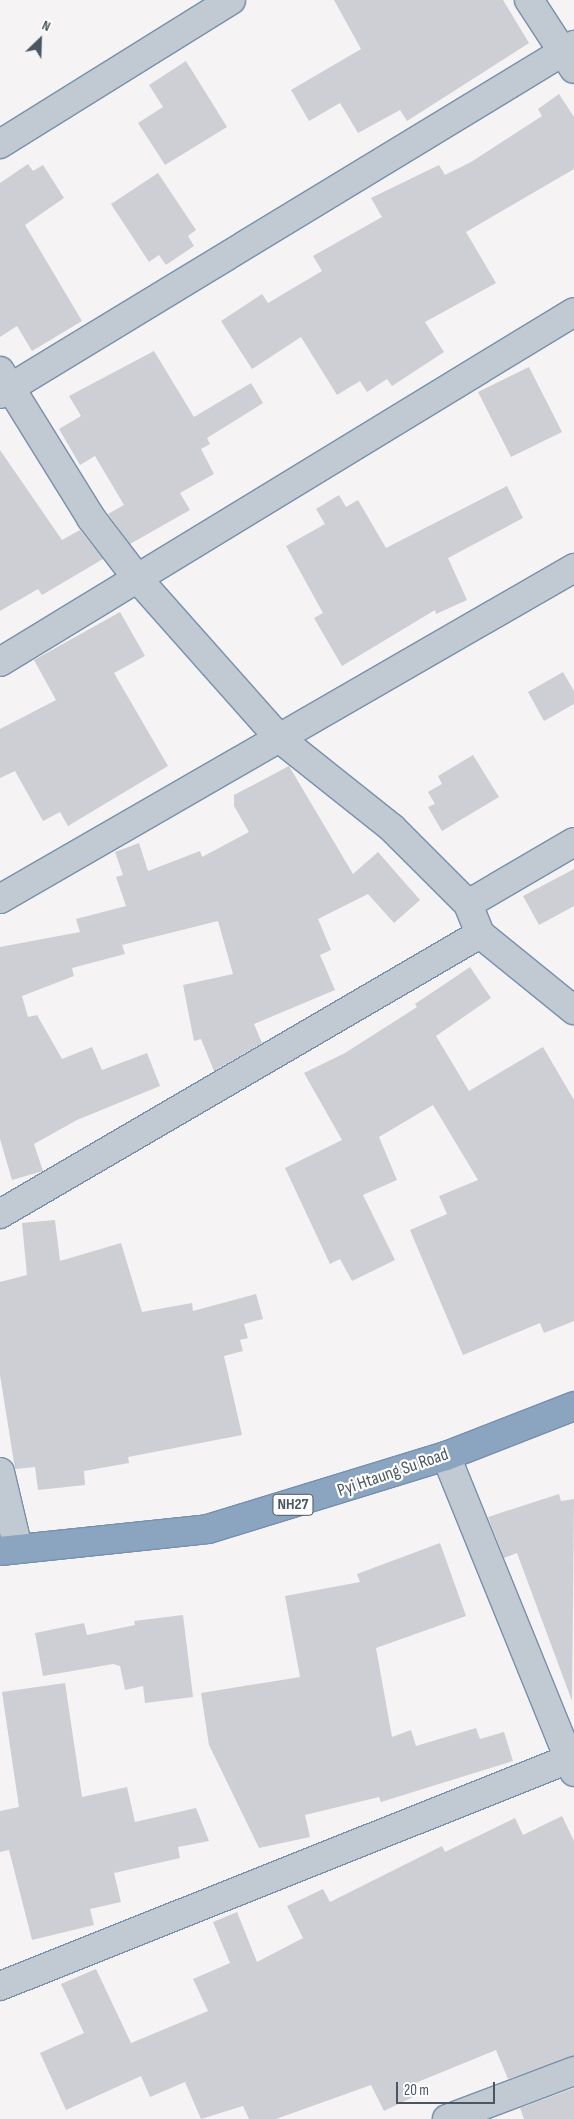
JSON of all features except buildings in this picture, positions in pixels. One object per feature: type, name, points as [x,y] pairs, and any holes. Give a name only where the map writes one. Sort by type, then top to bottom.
[{"type":"highway","name":"Pyi Htaung Su Road","points":[[9,1550],[208,1529],[446,1456],[574,1406]]},
{"type":"street","points":[[0,144],[231,0]]},
{"type":"street","points":[[529,0],[570,55],[4,384],[91,518],[137,578],[279,738],[392,828],[468,904],[480,934],[574,1010]]},
{"type":"street","points":[[0,662],[574,312]]},
{"type":"street","points":[[0,899],[574,568]]},
{"type":"street","points":[[468,904],[574,842]]},
{"type":"street","points":[[0,1214],[480,934]]},
{"type":"street","points":[[0,1986],[572,1763],[446,1456]]},
{"type":"street","points":[[0,1472],[9,1550]]},
{"type":"street","points":[[447,2119],[574,2070]]}]
